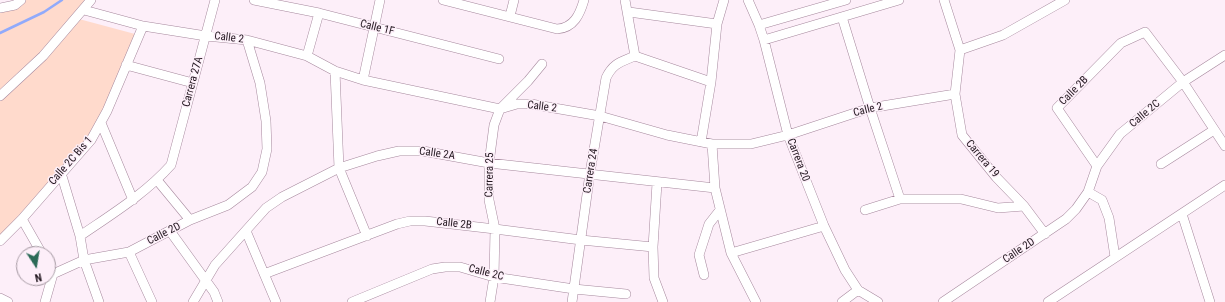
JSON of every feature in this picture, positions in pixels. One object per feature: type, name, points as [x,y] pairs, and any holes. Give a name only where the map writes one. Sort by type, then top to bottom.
[{"type":"street","points":[[0,8],[15,5],[21,0]]},
{"type":"street","points":[[0,96],[43,56],[91,0]]},
{"type":"street","name":"Carrera 27A","points":[[157,180],[170,165],[215,0]]},
{"type":"street","name":"Calle 1F","points":[[254,0],[319,13],[499,59]]},
{"type":"street","points":[[362,80],[380,0]]},
{"type":"street","points":[[443,0],[557,29],[567,26],[580,15],[584,0]]},
{"type":"street","points":[[510,16],[514,0]]},
{"type":"street","points":[[626,0],[635,56],[711,82]]},
{"type":"street","points":[[701,142],[711,82],[717,24],[724,0]]},
{"type":"street","name":"Carrera 20","points":[[748,0],[764,40],[788,135],[824,226],[845,270],[858,290],[878,302]]},
{"type":"street","points":[[764,40],[899,0]]},
{"type":"street","name":"Carrera 19","points":[[944,0],[960,50],[955,94],[962,135],[996,177],[1024,206],[1045,234]]},
{"type":"street","points":[[960,50],[1003,35],[1065,0]]},
{"type":"street","points":[[759,25],[840,1]]},
{"type":"street","name":"Calle 2","points":[[84,10],[143,26],[206,36],[247,40],[307,56],[335,71],[362,80],[500,109],[517,104],[531,104],[600,116],[667,135],[712,144],[751,144],[788,135],[870,108],[955,94]]},
{"type":"street","points":[[628,12],[717,24]]},
{"type":"street","points":[[307,56],[319,13]]},
{"type":"street","points":[[842,17],[900,198]]},
{"type":"street","name":"Calle 2C Bis 1","points":[[0,241],[22,219],[91,140],[107,112],[143,26]]},
{"type":"street","name":"Calle 2B","points":[[1097,166],[1058,108],[1122,43],[1145,32],[1183,82]]},
{"type":"street","name":"Calle 2D","points":[[56,273],[84,260],[129,252],[190,220],[228,205],[252,187],[262,172],[267,150],[266,121],[260,83],[247,40]]},
{"type":"street","name":"Calle 2C","points":[[1088,192],[1097,166],[1120,134],[1183,82],[1225,55]]},
{"type":"street","name":"Carrera 24","points":[[572,302],[590,173],[606,78],[610,69],[616,64],[635,56]]},
{"type":"street","name":"Carrera 25","points":[[490,302],[494,277],[495,228],[489,200],[489,163],[494,125],[500,109],[528,81],[542,64]]},
{"type":"street","points":[[126,65],[193,83]]},
{"type":"street","points":[[335,71],[340,168],[367,236]]},
{"type":"street","points":[[1183,82],[1214,130],[1224,141]]},
{"type":"street","points":[[101,123],[133,200]]},
{"type":"street","points":[[1161,164],[1214,130]]},
{"type":"street","points":[[712,144],[715,188],[731,253],[756,302]]},
{"type":"street","name":"Calle 2A","points":[[193,302],[215,265],[266,208],[282,197],[340,168],[377,156],[399,152],[423,151],[489,163],[715,188]]},
{"type":"street","points":[[61,173],[80,236],[84,260],[99,302]]},
{"type":"street","points":[[80,236],[133,200],[157,180],[190,220]]},
{"type":"street","points":[[657,182],[653,246],[654,278],[663,302]]},
{"type":"street","points":[[1051,301],[1115,256],[1225,186]]},
{"type":"street","points":[[1088,192],[1102,200],[1109,218],[1115,256]]},
{"type":"street","name":"Calle 2D","points":[[943,302],[1066,219],[1076,209],[1088,192]]},
{"type":"street","points":[[865,210],[900,198],[961,199],[998,208],[1024,206]]},
{"type":"street","points":[[704,275],[699,255],[709,224],[720,210]]},
{"type":"street","points":[[1182,214],[1210,302]]},
{"type":"street","points":[[22,219],[37,246]]},
{"type":"street","name":"Calle 2B","points":[[264,274],[397,224],[410,221],[425,221],[495,228],[581,240],[653,246]]},
{"type":"street","points":[[731,253],[824,226]]},
{"type":"street","points":[[170,231],[214,292],[218,302]]},
{"type":"street","points":[[246,231],[276,302]]},
{"type":"street","points":[[129,252],[152,302]]},
{"type":"street","name":"Calle 2C","points":[[352,302],[432,269],[460,266],[494,277],[574,289],[626,294]]},
{"type":"street","points":[[45,302],[50,286]]},
{"type":"street","points":[[842,302],[858,290]]},
{"type":"street","points":[[0,298],[7,302]]},
{"type":"shaded area","points":[[22,0],[87,0],[40,56],[0,93],[0,10]]},
{"type":"shaded area","points":[[79,19],[135,34],[101,115],[87,141],[0,236],[0,101],[41,63]]},
{"type":"waterway","points":[[0,33],[44,12],[62,0]]}]
